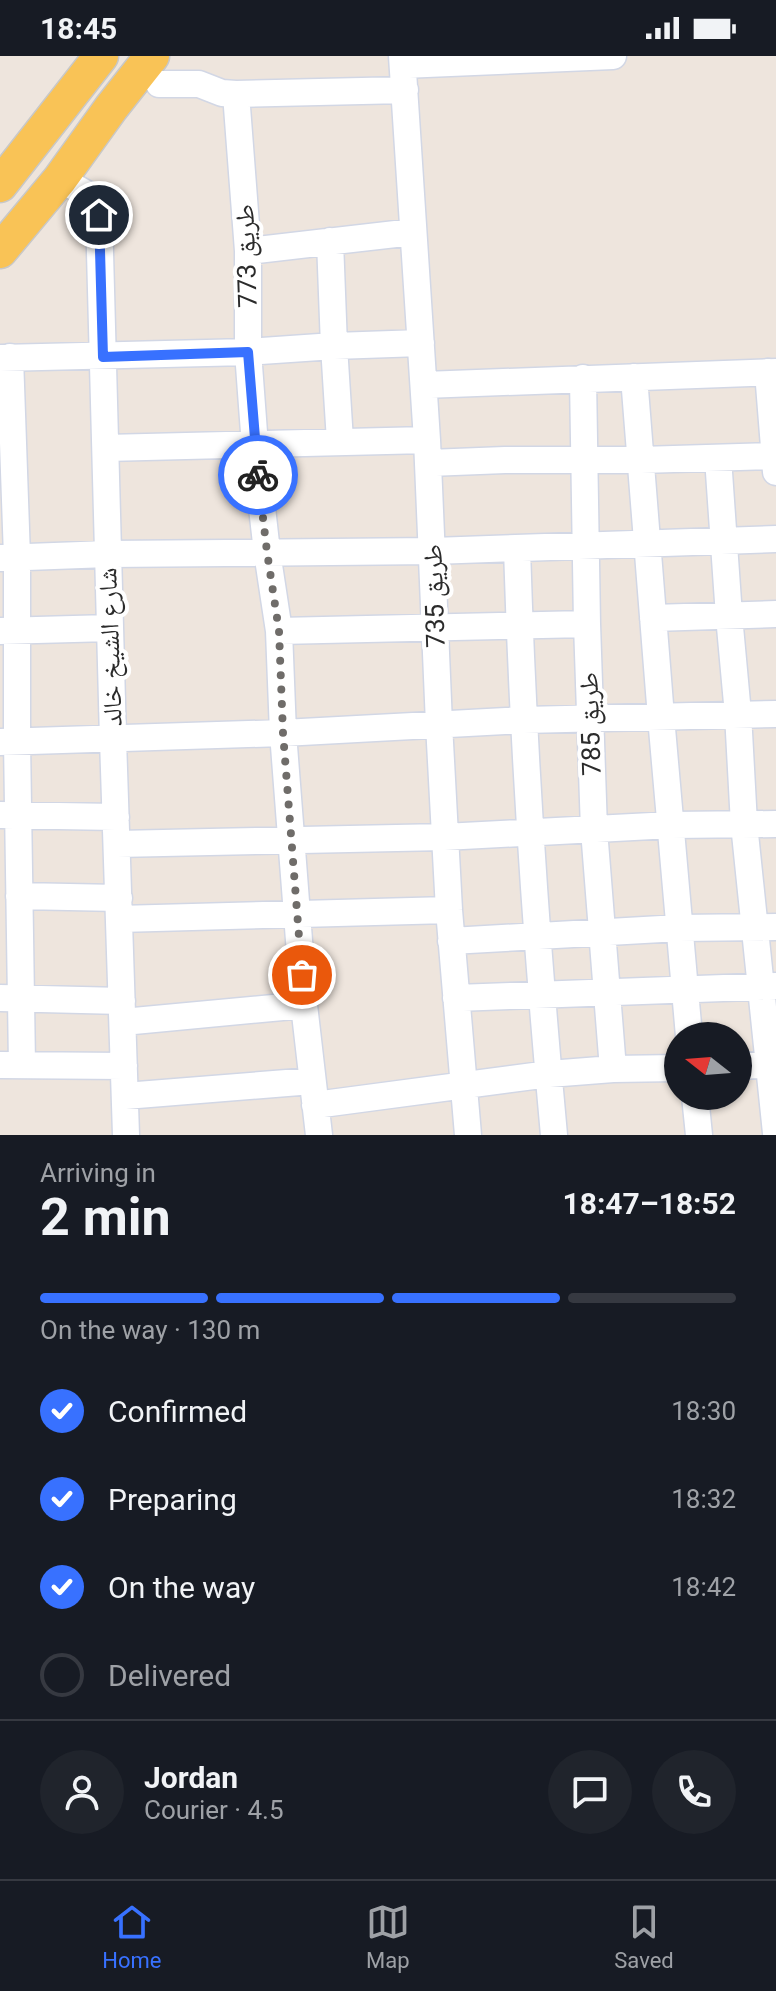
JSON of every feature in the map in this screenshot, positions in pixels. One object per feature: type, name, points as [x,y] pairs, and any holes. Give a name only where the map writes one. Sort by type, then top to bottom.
[{"type":"main road","points":[[0,185],[101,56]]},
{"type":"main road","points":[[0,251],[60,179],[111,108],[156,70]]},
{"type":"street","points":[[156,70],[222,93],[236,94],[403,70],[613,56]]},
{"type":"street","name":"طريق 735","points":[[403,70],[428,452],[444,837],[468,1135]]},
{"type":"street","name":"طريق 773","points":[[236,94],[248,251],[248,352],[255,446],[279,631],[283,733],[304,1005],[319,1135]]},
{"type":"street","name":"شارع الشيخ خالد","points":[[60,179],[92,197],[99,215],[126,1135]]},
{"type":"street","points":[[248,251],[413,232]]},
{"type":"street","points":[[330,241],[340,441]]},
{"type":"street","points":[[124,1066],[11,1065],[10,929],[19,896],[9,816],[5,357],[103,357],[421,343]]},
{"type":"street","points":[[106,448],[255,446],[340,441],[505,460],[718,458],[775,461],[772,372],[424,385]]},
{"type":"street","points":[[634,377],[688,1022]]},
{"type":"street","name":"طريق 785","points":[[583,378],[594,830],[613,1069]]},
{"type":"street","points":[[718,458],[744,824],[766,928],[776,1133]]},
{"type":"street","points":[[8,558],[517,549],[776,539]]},
{"type":"street","points":[[517,549],[530,833],[554,1135]]},
{"type":"street","points":[[653,618],[776,614]]},
{"type":"street","points":[[279,631],[587,624]]},
{"type":"street","points":[[8,631],[110,628]]},
{"type":"street","points":[[8,741],[283,733],[524,720],[776,714]]},
{"type":"street","points":[[9,816],[116,817]]},
{"type":"street","points":[[117,844],[444,837],[671,825],[776,824]]},
{"type":"street","points":[[19,896],[119,909],[297,915],[449,910]]},
{"type":"street","points":[[451,941],[679,928],[766,928]]},
{"type":"street","points":[[456,998],[769,986]]},
{"type":"street","points":[[10,998],[122,1011],[304,1005]]},
{"type":"street","points":[[752,1065],[772,1064]]},
{"type":"street","points":[[125,1096],[314,1093],[462,1085],[613,1069],[664,1068]]},
{"type":"street","points":[[696,1110],[699,1135]]},
{"type":"way so far","points":[[258,475],[279,631],[283,733],[302,975]]},
{"type":"route","points":[[99,215],[103,357],[248,352],[258,475]]}]
